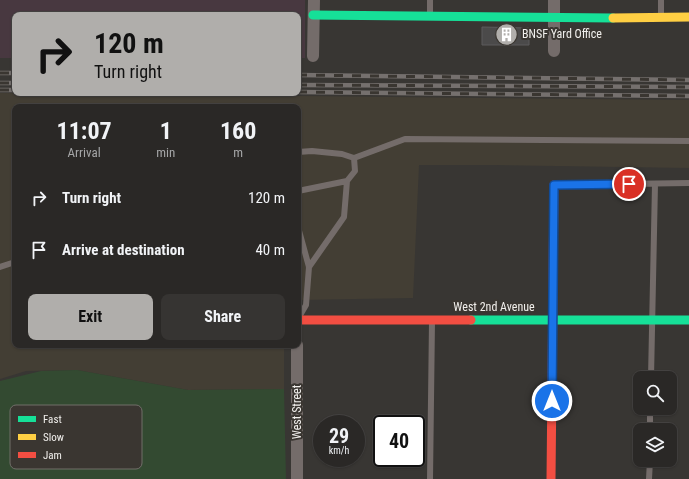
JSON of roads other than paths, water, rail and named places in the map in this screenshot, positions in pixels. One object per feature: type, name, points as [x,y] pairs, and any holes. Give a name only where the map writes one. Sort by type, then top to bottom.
[{"type":"street","points":[[313,56],[314,0]]},
{"type":"street","points":[[554,0],[554,51]]},
{"type":"street","points":[[314,15],[554,18],[689,17]]},
{"type":"street","points":[[551,479],[554,185]]},
{"type":"street","name":"West 2nd Avenue","points":[[301,319],[689,320]]},
{"type":"street","name":"West Street","points":[[296,479],[297,348]]},
{"type":"lane","points":[[430,0],[430,17]]},
{"type":"lane","points":[[661,0],[661,18]]},
{"type":"lane","points":[[301,152],[312,151],[342,154],[354,158],[405,138],[689,140]]},
{"type":"lane","points":[[308,267],[344,217],[347,181],[355,170],[354,158]]},
{"type":"lane","points":[[301,190],[347,181]]},
{"type":"lane","points":[[554,185],[689,183]]},
{"type":"lane","points":[[651,371],[655,184]]},
{"type":"lane","points":[[301,238],[308,267],[306,305],[301,314]]},
{"type":"lane","points":[[0,267],[12,263]]},
{"type":"lane","points":[[430,479],[432,319]]},
{"type":"lane","points":[[649,479],[650,467]]},
{"type":"railway","points":[[0,73],[12,73]]},
{"type":"railway","points":[[301,75],[689,80]]},
{"type":"railway","points":[[0,83],[12,83]]},
{"type":"railway","points":[[301,85],[689,87]]},
{"type":"railway","points":[[0,90],[12,90]]},
{"type":"railway","points":[[301,92],[689,96]]},
{"type":"place","name":"BNSF Yard Office","points":[[506,34]]}]
